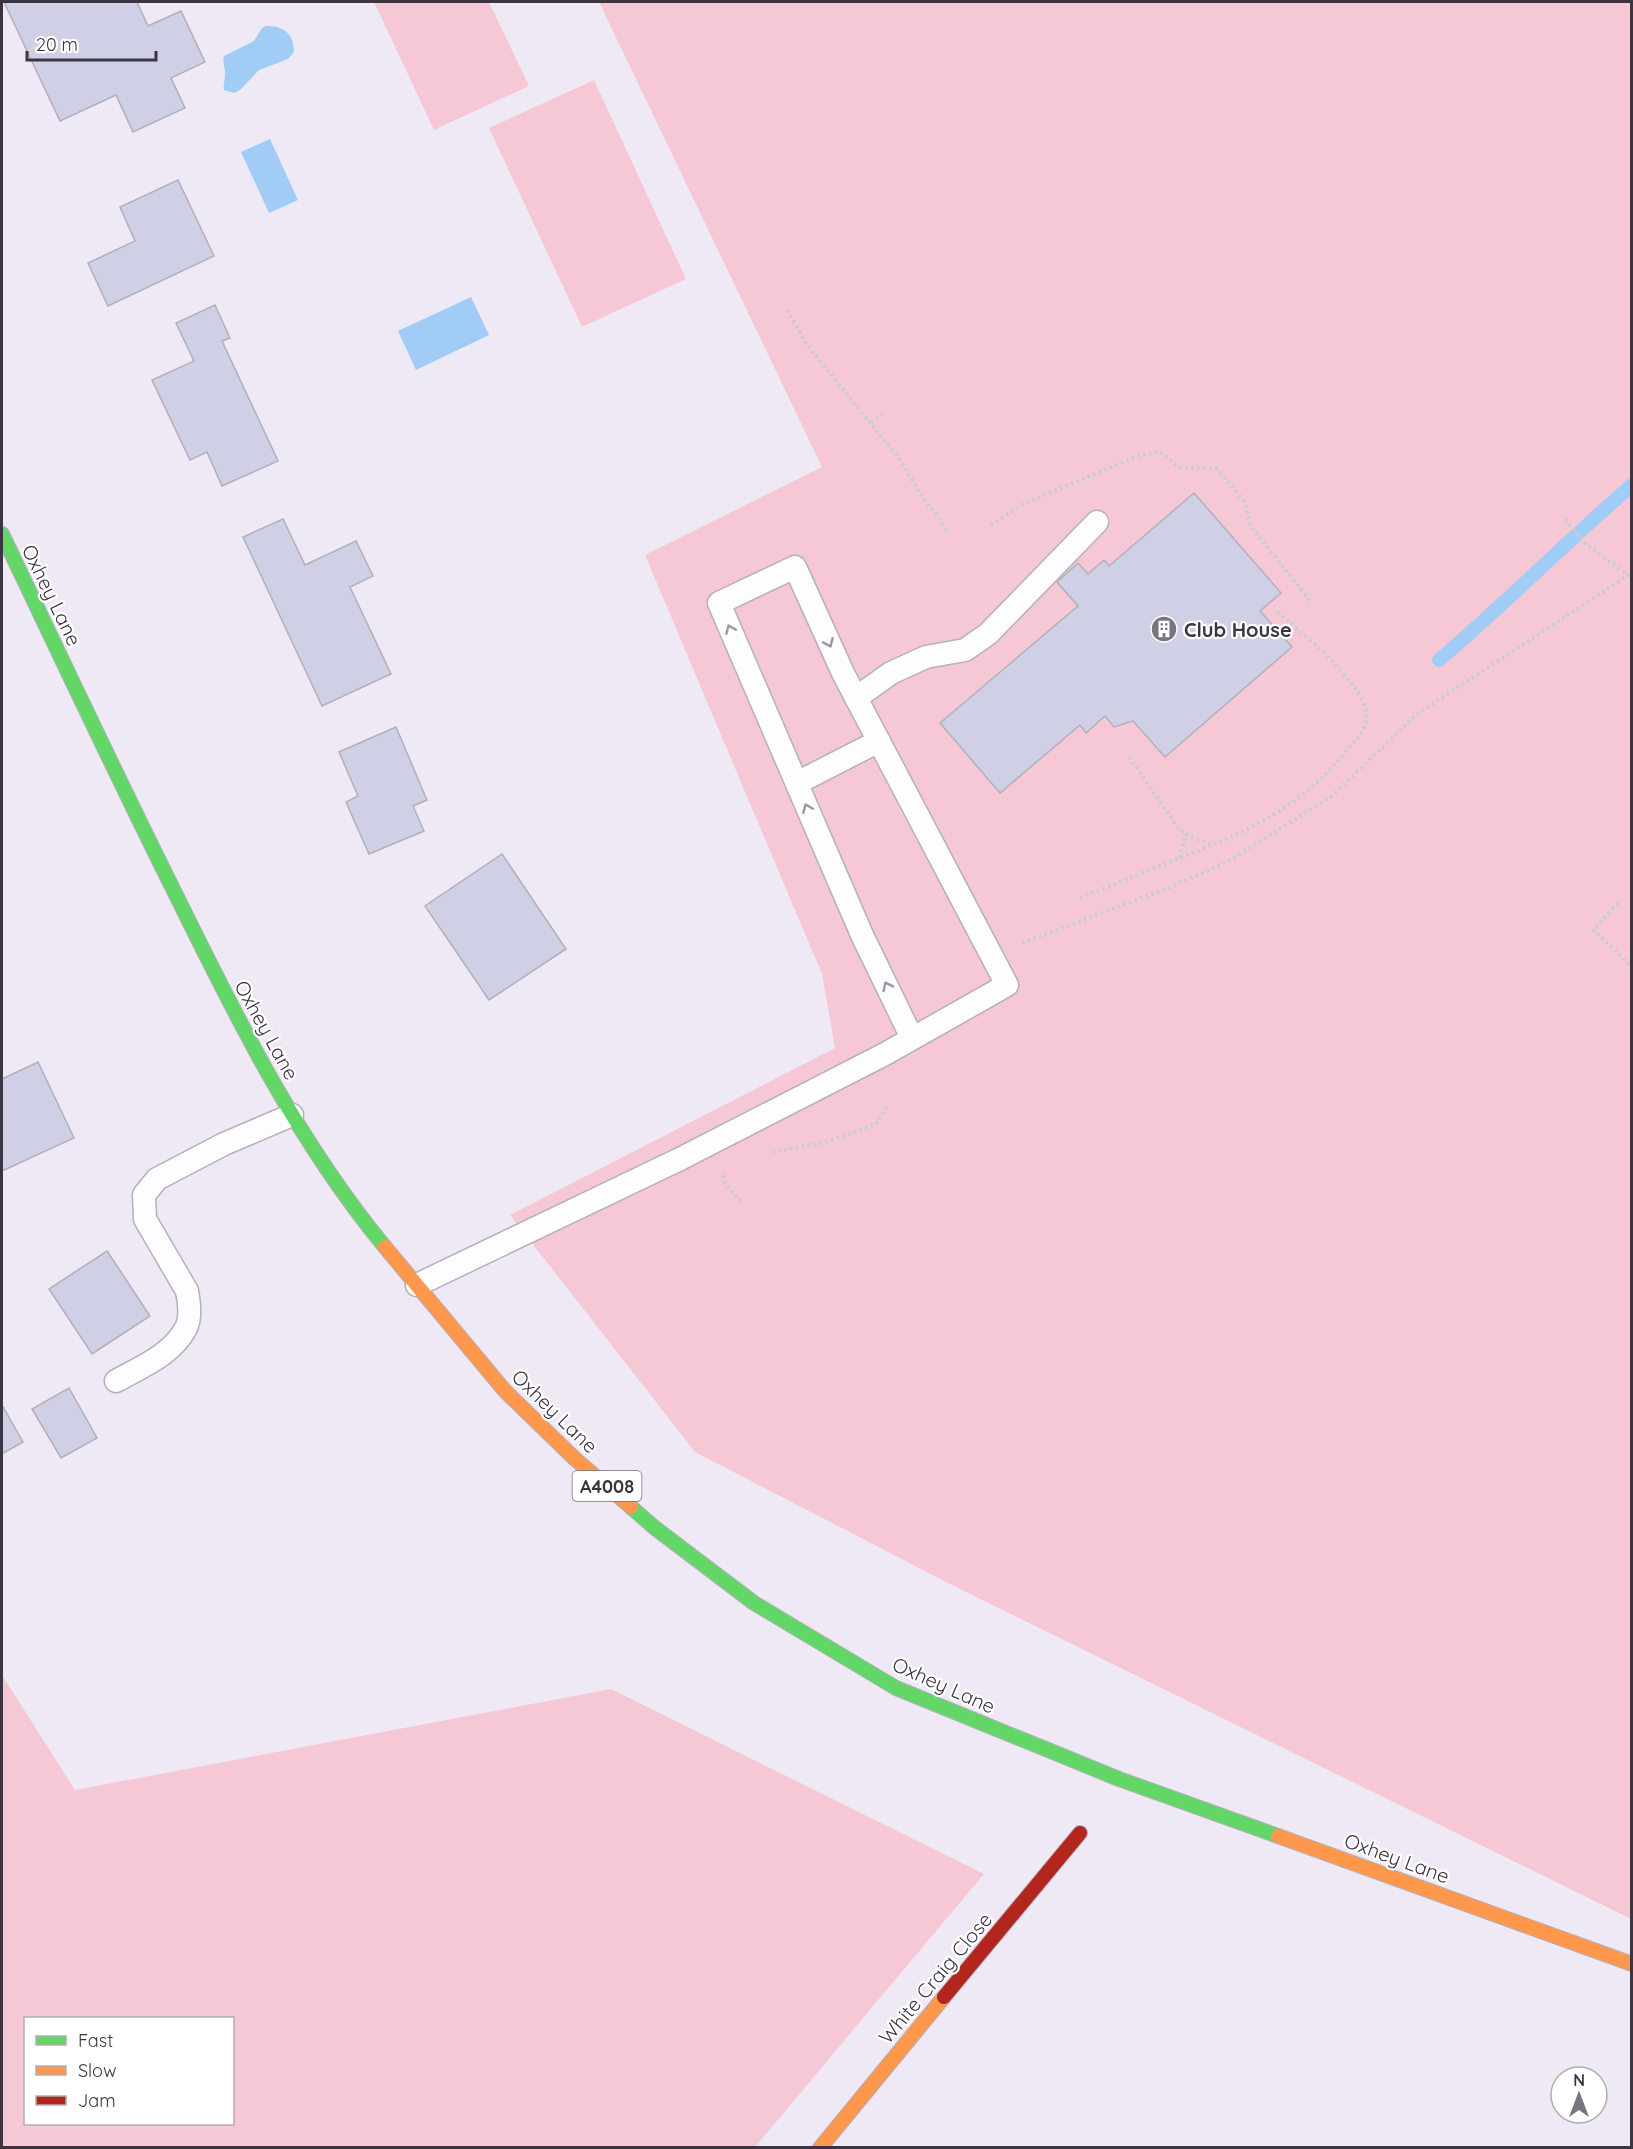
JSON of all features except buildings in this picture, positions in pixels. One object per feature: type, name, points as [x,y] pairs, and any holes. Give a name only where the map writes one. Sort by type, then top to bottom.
[{"type":"main road","name":"Oxhey Lane","points":[[2,534],[119,780],[230,1005],[292,1115],[363,1220],[505,1391],[574,1458],[655,1528],[754,1603],[896,1688],[1119,1779],[1632,1964]]},
{"type":"main road","name":"White Craig Close","points":[[820,2148],[1080,1833]]},
{"type":"lane","points":[[856,698],[891,673],[926,657],[965,650],[988,634],[1096,522]]},
{"type":"lane","points":[[417,1285],[680,1159],[912,1038],[1007,985],[856,698],[795,567],[719,603],[862,935],[912,1038]]},
{"type":"lane","points":[[797,783],[879,741]]},
{"type":"lane","points":[[116,1381],[163,1355],[187,1327],[189,1304],[187,1291],[145,1219],[144,1195],[157,1179],[224,1144],[292,1115]]},
{"type":"path","points":[[787,310],[807,345],[902,462],[921,496],[937,515],[947,532]]},
{"type":"path","points":[[872,423],[882,415]]},
{"type":"path","points":[[991,525],[1025,503],[1052,491],[1133,458],[1159,451],[1179,467],[1217,469],[1245,502],[1250,525],[1310,601]]},
{"type":"path","points":[[1007,985],[1013,947],[1168,888],[1227,862],[1332,796],[1417,714],[1630,574],[1587,545],[1564,519]]},
{"type":"path","points":[[1080,898],[1215,845],[1266,821],[1305,793],[1341,757],[1366,726],[1366,711],[1358,693],[1318,645],[1276,611]]},
{"type":"path","points":[[1129,757],[1179,829],[1215,845]]},
{"type":"path","points":[[1178,859],[1186,834]]},
{"type":"path","points":[[1618,903],[1593,930],[1632,966]]},
{"type":"path","points":[[765,1153],[823,1143],[875,1125],[887,1107]]},
{"type":"path","points":[[721,1169],[725,1184],[741,1201]]},
{"type":"shaded area","points":[[374,2],[489,2],[529,86],[434,130]]},
{"type":"shaded area","points":[[599,2],[1631,2],[1631,1919],[948,1583],[695,1452],[510,1215],[835,1048],[822,974],[645,555],[822,467]]},
{"type":"shaded area","points":[[594,80],[686,279],[582,327],[489,128]]},
{"type":"shaded area","points":[[2,1675],[75,1790],[611,1689],[984,1874],[755,2147],[2,2147]]},
{"type":"water","points":[[266,26],[287,32],[292,40],[294,52],[288,59],[259,70],[240,90],[234,93],[224,90],[224,56],[254,41],[262,28]]},
{"type":"water","points":[[270,139],[298,200],[269,213],[241,152]]},
{"type":"water","points":[[471,297],[489,335],[416,370],[398,331]]},
{"type":"waterway","points":[[1439,660],[1632,485]]},
{"type":"traffic: fast","points":[[2,534],[132,807],[246,1034],[324,1165],[385,1247]]},
{"type":"traffic: fast","points":[[631,1507],[754,1603],[896,1688],[1119,1779],[1278,1836]]},
{"type":"traffic: slow","points":[[385,1247],[505,1391],[574,1458],[631,1507]]},
{"type":"traffic: slow","points":[[1278,1836],[1632,1964]]},
{"type":"traffic: slow","points":[[820,2148],[944,1997]]},
{"type":"traffic: jam","points":[[944,1997],[1080,1833]]},
{"type":"place","name":"Club House","points":[[1164,629]]}]
